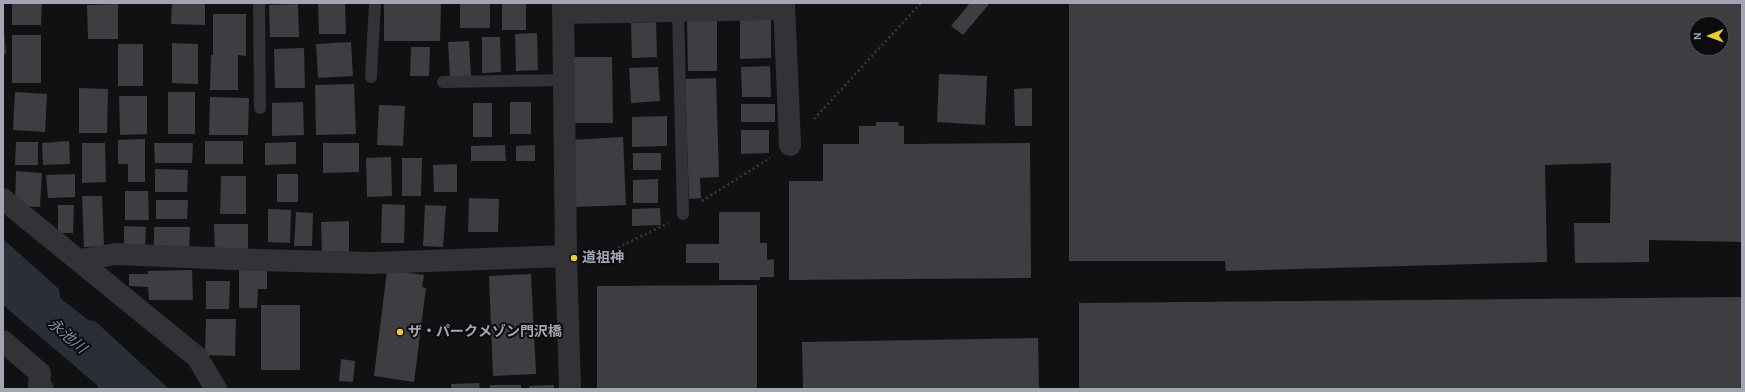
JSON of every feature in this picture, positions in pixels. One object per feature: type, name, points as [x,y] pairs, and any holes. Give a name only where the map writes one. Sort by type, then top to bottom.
[{"type":"street","points":[[570,389],[566,256],[563,8],[678,11],[784,6],[790,145]]},
{"type":"street","points":[[3,199],[80,260],[197,357],[216,389]]},
{"type":"street","points":[[80,260],[116,254],[373,263],[566,256]]},
{"type":"street","points":[[3,341],[40,373],[39,385],[43,389]]},
{"type":"lane","points":[[259,3],[260,108]]},
{"type":"lane","points":[[372,77],[375,3]]},
{"type":"lane","points":[[678,11],[683,214]]},
{"type":"lane","points":[[443,82],[565,80]]},
{"type":"path","points":[[790,145],[921,3]]},
{"type":"water","name":"永池川","points":[[3,239],[59,289],[60,298],[88,320],[95,321],[169,389],[98,389],[98,386],[3,305]]},
{"type":"building","points":[[12,3],[42,3],[41,25],[12,25]]},
{"type":"building","points":[[172,3],[205,3],[205,25],[171,24]]},
{"type":"building","points":[[384,3],[441,4],[440,41],[384,41]]},
{"type":"building","points":[[460,3],[490,3],[490,28],[460,28]]},
{"type":"building","points":[[502,3],[526,3],[526,30],[502,30]]},
{"type":"building","points":[[970,3],[990,3],[963,35],[951,26]]},
{"type":"building","points":[[1069,3],[1742,3],[1742,242],[1649,240],[1649,262],[1575,263],[1574,223],[1610,223],[1611,163],[1545,165],[1547,262],[1226,271],[1225,261],[1069,261]]},
{"type":"building","points":[[118,4],[118,39],[88,39],[87,5]]},
{"type":"building","points":[[298,4],[299,37],[270,37],[269,5]]},
{"type":"building","points":[[318,4],[345,4],[346,34],[319,34]]},
{"type":"building","points":[[213,14],[246,14],[246,56],[238,55],[238,90],[210,90],[211,55],[213,55]]},
{"type":"building","points":[[687,18],[717,18],[717,71],[688,71]]},
{"type":"building","points":[[740,20],[771,20],[771,58],[740,59]]},
{"type":"building","points":[[656,22],[657,57],[632,58],[631,23]]},
{"type":"building","points":[[4,30],[6,54],[3,54]]},
{"type":"building","points":[[537,33],[538,70],[516,71],[515,34]]},
{"type":"building","points":[[12,35],[41,35],[41,83],[12,83]]},
{"type":"building","points":[[482,37],[500,37],[501,72],[482,73]]},
{"type":"building","points":[[469,41],[471,76],[450,77],[448,42]]},
{"type":"building","points":[[351,42],[353,76],[318,78],[316,44]]},
{"type":"building","points":[[172,43],[198,44],[198,84],[172,83]]},
{"type":"building","points":[[118,44],[143,44],[143,86],[118,86]]},
{"type":"building","points":[[411,47],[430,47],[429,76],[410,76]]},
{"type":"building","points":[[304,48],[305,88],[275,88],[274,49]]},
{"type":"building","points":[[572,57],[612,57],[613,123],[572,123]]},
{"type":"building","points":[[770,66],[771,97],[742,97],[741,67]]},
{"type":"building","points":[[658,67],[660,101],[631,103],[629,68]]},
{"type":"building","points":[[939,74],[987,76],[985,125],[937,122]]},
{"type":"building","points":[[716,78],[719,177],[700,178],[701,198],[689,199],[685,79]]},
{"type":"building","points":[[354,84],[356,134],[316,135],[315,85]]},
{"type":"building","points":[[79,88],[108,89],[107,133],[79,133]]},
{"type":"building","points":[[1032,88],[1032,126],[1015,126],[1014,89]]},
{"type":"building","points":[[15,92],[47,94],[45,132],[13,130]]},
{"type":"building","points":[[168,92],[195,92],[195,134],[168,134]]},
{"type":"building","points":[[119,96],[147,96],[147,134],[120,135]]},
{"type":"building","points":[[210,97],[249,98],[248,135],[209,135]]},
{"type":"building","points":[[303,102],[304,135],[272,136],[272,103]]},
{"type":"building","points":[[510,102],[531,102],[531,134],[510,134]]},
{"type":"building","points":[[473,103],[492,103],[492,137],[473,137]]},
{"type":"building","points":[[741,104],[775,104],[775,122],[741,122]]},
{"type":"building","points":[[379,105],[405,106],[403,146],[377,145]]},
{"type":"building","points":[[667,116],[667,146],[632,147],[632,117]]},
{"type":"building","points":[[876,122],[898,122],[899,126],[904,126],[904,144],[1030,143],[1031,278],[789,280],[789,181],[823,181],[823,144],[859,144],[859,126],[876,126]]},
{"type":"building","points":[[741,130],[769,130],[769,153],[741,154]]},
{"type":"building","points":[[623,137],[626,205],[574,207],[571,140]]},
{"type":"building","points":[[145,139],[145,182],[128,182],[128,164],[118,164],[118,140]]},
{"type":"building","points":[[69,141],[70,164],[43,165],[42,143]]},
{"type":"building","points":[[205,141],[243,141],[243,164],[205,164]]},
{"type":"building","points":[[16,142],[38,142],[38,165],[15,165]]},
{"type":"building","points":[[296,142],[296,164],[265,165],[265,143]]},
{"type":"building","points":[[82,143],[105,143],[106,182],[82,183]]},
{"type":"building","points":[[154,143],[193,143],[192,163],[155,163]]},
{"type":"building","points":[[323,143],[359,143],[359,172],[323,173]]},
{"type":"building","points":[[505,145],[506,161],[471,161],[471,146]]},
{"type":"building","points":[[535,145],[535,161],[516,161],[516,146]]},
{"type":"building","points":[[633,153],[661,153],[661,170],[633,170]]},
{"type":"building","points":[[391,157],[392,196],[367,197],[366,158]]},
{"type":"building","points":[[402,158],[422,158],[421,196],[402,196]]},
{"type":"building","points":[[457,164],[457,192],[434,192],[433,165]]},
{"type":"building","points":[[155,169],[188,170],[187,192],[155,192]]},
{"type":"building","points":[[16,171],[42,173],[40,207],[15,206]]},
{"type":"building","points":[[75,174],[75,197],[48,198],[46,175]]},
{"type":"building","points":[[277,174],[298,174],[298,202],[277,202]]},
{"type":"building","points":[[221,176],[246,176],[246,214],[220,214]]},
{"type":"building","points":[[658,179],[658,203],[633,203],[633,180]]},
{"type":"building","points":[[125,191],[148,191],[149,220],[125,220]]},
{"type":"building","points":[[82,196],[102,196],[104,246],[84,247]]},
{"type":"building","points":[[469,198],[499,199],[498,232],[468,232]]},
{"type":"building","points":[[156,200],[188,200],[187,219],[156,219]]},
{"type":"building","points":[[382,204],[405,205],[404,243],[381,243]]},
{"type":"building","points":[[58,205],[74,205],[73,233],[58,233]]},
{"type":"building","points":[[425,205],[446,206],[443,247],[423,246]]},
{"type":"building","points":[[660,208],[661,225],[632,226],[632,209]]},
{"type":"building","points":[[268,209],[291,210],[290,243],[268,242]]},
{"type":"building","points":[[296,212],[313,213],[312,246],[294,246]]},
{"type":"building","points":[[719,212],[760,212],[760,243],[767,243],[767,260],[774,259],[774,277],[760,277],[760,280],[719,280],[719,263],[686,263],[686,244],[719,244]]},
{"type":"building","points":[[349,221],[349,252],[322,253],[321,222]]},
{"type":"building","points":[[214,224],[248,224],[248,252],[215,252]]},
{"type":"building","points":[[124,226],[146,227],[145,251],[124,250]]},
{"type":"building","points":[[154,227],[190,227],[189,250],[154,249]]},
{"type":"building","points":[[239,269],[267,270],[267,289],[258,289],[257,308],[239,308]]},
{"type":"building","points":[[192,270],[193,300],[149,300],[148,287],[129,286],[129,274],[148,274],[148,271]]},
{"type":"building","name":"ザ・パークメゾン門沢橋","points":[[387,270],[424,275],[422,287],[426,288],[414,382],[374,376]]},
{"type":"building","points":[[531,274],[536,374],[493,376],[489,276]]},
{"type":"building","points":[[206,281],[230,281],[229,309],[206,309]]},
{"type":"building","points":[[757,285],[757,389],[597,389],[597,286]]},
{"type":"building","points":[[1742,297],[1742,389],[1079,389],[1079,303]]},
{"type":"building","points":[[261,305],[300,305],[300,370],[261,370]]},
{"type":"building","points":[[206,319],[236,319],[235,356],[205,355]]},
{"type":"building","points":[[1038,338],[1039,389],[803,389],[802,342]]},
{"type":"building","points":[[341,359],[355,361],[353,382],[339,381]]},
{"type":"building","points":[[479,383],[480,389],[451,389],[451,384]]},
{"type":"building","points":[[490,385],[521,385],[521,389],[490,389]]},
{"type":"building","points":[[554,385],[554,389],[529,389],[529,386]]},
{"type":"place","name":"道祖神","points":[[574,258]]},
{"type":"place","name":"ザ・パークメゾン門沢橋","points":[[400,332]]}]
